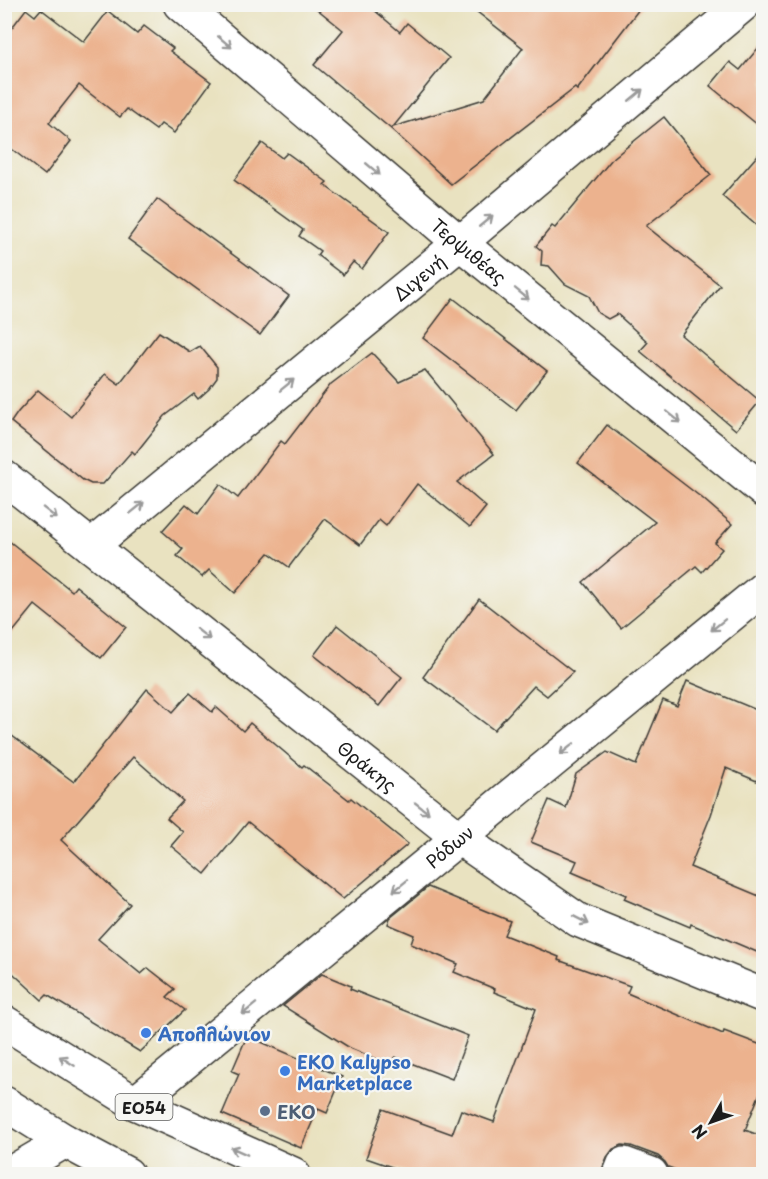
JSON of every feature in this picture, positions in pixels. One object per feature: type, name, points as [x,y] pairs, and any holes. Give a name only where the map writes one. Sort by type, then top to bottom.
[{"type":"street","name":"Τερψιθέας","points":[[180,4],[460,243],[764,490]]},
{"type":"street","name":"Διγενή","points":[[92,546],[460,243],[744,4]]},
{"type":"street","name":"Θράκης","points":[[7,485],[92,546],[459,838],[578,920],[764,996]]},
{"type":"street","name":"Ρόδων","points":[[135,1103],[764,588]]},
{"type":"street","name":"ΕΟ54","points":[[4,1022],[135,1103],[293,1174]]},
{"type":"street","points":[[4,1103],[64,1142],[127,1174]]},
{"type":"street","points":[[9,1174],[64,1142]]},
{"type":"street","points":[[620,1174],[624,1164],[651,1174]]},
{"type":"building","points":[[311,4],[367,4],[400,32],[407,23],[449,58],[393,127],[484,99],[523,48],[467,4],[643,4],[577,90],[575,88],[451,184],[391,129],[314,65],[343,30]]},
{"type":"building","points":[[26,9],[35,16],[41,9],[84,42],[108,11],[137,34],[144,26],[173,48],[170,51],[211,82],[174,133],[161,124],[156,130],[127,109],[120,117],[79,85],[49,123],[71,141],[45,175],[4,143],[4,38]]},
{"type":"building","points":[[764,41],[764,130],[710,86],[730,62],[740,70]]},
{"type":"building","points":[[664,117],[711,175],[646,226],[720,285],[681,335],[760,401],[736,430],[640,351],[648,342],[617,314],[608,319],[598,313],[589,296],[565,284],[549,266],[541,265],[542,251],[536,246],[552,226],[555,228],[612,159]]},
{"type":"building","points":[[262,143],[282,158],[287,153],[327,182],[324,185],[389,232],[362,269],[353,262],[343,275],[317,255],[320,251],[299,236],[303,230],[234,180]]},
{"type":"building","points":[[764,148],[764,232],[722,196]]},
{"type":"building","points":[[157,199],[289,296],[260,335],[128,239]]},
{"type":"building","points":[[453,298],[547,371],[516,410],[423,338]]},
{"type":"building","points":[[159,332],[190,352],[200,346],[217,367],[217,378],[198,399],[194,394],[165,416],[135,454],[132,451],[103,484],[91,484],[83,480],[11,422],[38,390],[71,417],[105,374],[119,384]]},
{"type":"building","points":[[372,353],[399,382],[425,370],[494,454],[457,482],[486,507],[470,527],[417,484],[386,526],[379,520],[360,545],[325,519],[289,567],[269,553],[235,593],[209,570],[202,577],[177,556],[183,549],[162,531],[186,504],[198,514],[220,484],[238,498],[281,441],[285,444],[331,384]]},
{"type":"building","points":[[607,425],[732,524],[715,543],[722,549],[702,572],[696,566],[621,628],[583,582],[655,522],[578,463]]},
{"type":"building","points":[[4,537],[72,591],[76,586],[126,627],[101,658],[35,605],[4,643]]},
{"type":"building","points":[[479,599],[573,672],[547,696],[534,686],[494,730],[423,677]]},
{"type":"building","points":[[337,625],[402,677],[379,706],[314,655]]},
{"type":"building","points":[[687,681],[764,713],[764,784],[726,768],[711,815],[690,867],[764,898],[764,955],[624,899],[626,895],[572,872],[577,861],[531,842],[549,800],[566,808],[576,774],[607,752],[636,765],[663,700],[677,706]]},
{"type":"building","points":[[147,689],[173,712],[190,693],[212,712],[216,707],[243,731],[250,723],[302,767],[304,765],[349,800],[351,798],[408,844],[343,899],[248,822],[205,874],[171,846],[183,832],[167,818],[183,801],[133,757],[61,840],[130,904],[98,939],[141,974],[148,968],[175,989],[167,997],[185,1010],[140,1052],[47,995],[42,1000],[4,965],[4,730],[74,782]]},
{"type":"building","points":[[428,887],[510,921],[504,935],[559,957],[558,960],[630,986],[627,993],[723,1034],[724,1031],[764,1046],[764,1083],[745,1130],[764,1137],[764,1174],[687,1174],[668,1167],[658,1156],[622,1145],[613,1149],[607,1157],[602,1174],[412,1174],[366,1158],[383,1109],[452,1134],[461,1110],[494,1122],[536,1009],[454,972],[458,964],[411,944],[414,935],[388,924],[390,918]]},
{"type":"building","points":[[322,974],[351,986],[350,989],[468,1036],[452,1079],[395,1057],[391,1065],[350,1048],[283,1006]]},
{"type":"building","points":[[247,1036],[342,1077],[327,1113],[318,1109],[301,1148],[222,1114],[239,1074],[232,1071]]},
{"type":"place","name":"Απολλώνιον","points":[[146,1033]]},
{"type":"place","name":"EKO Kalypso Marketplace","points":[[285,1071]]},
{"type":"place","name":"EKO","points":[[265,1111]]}]
